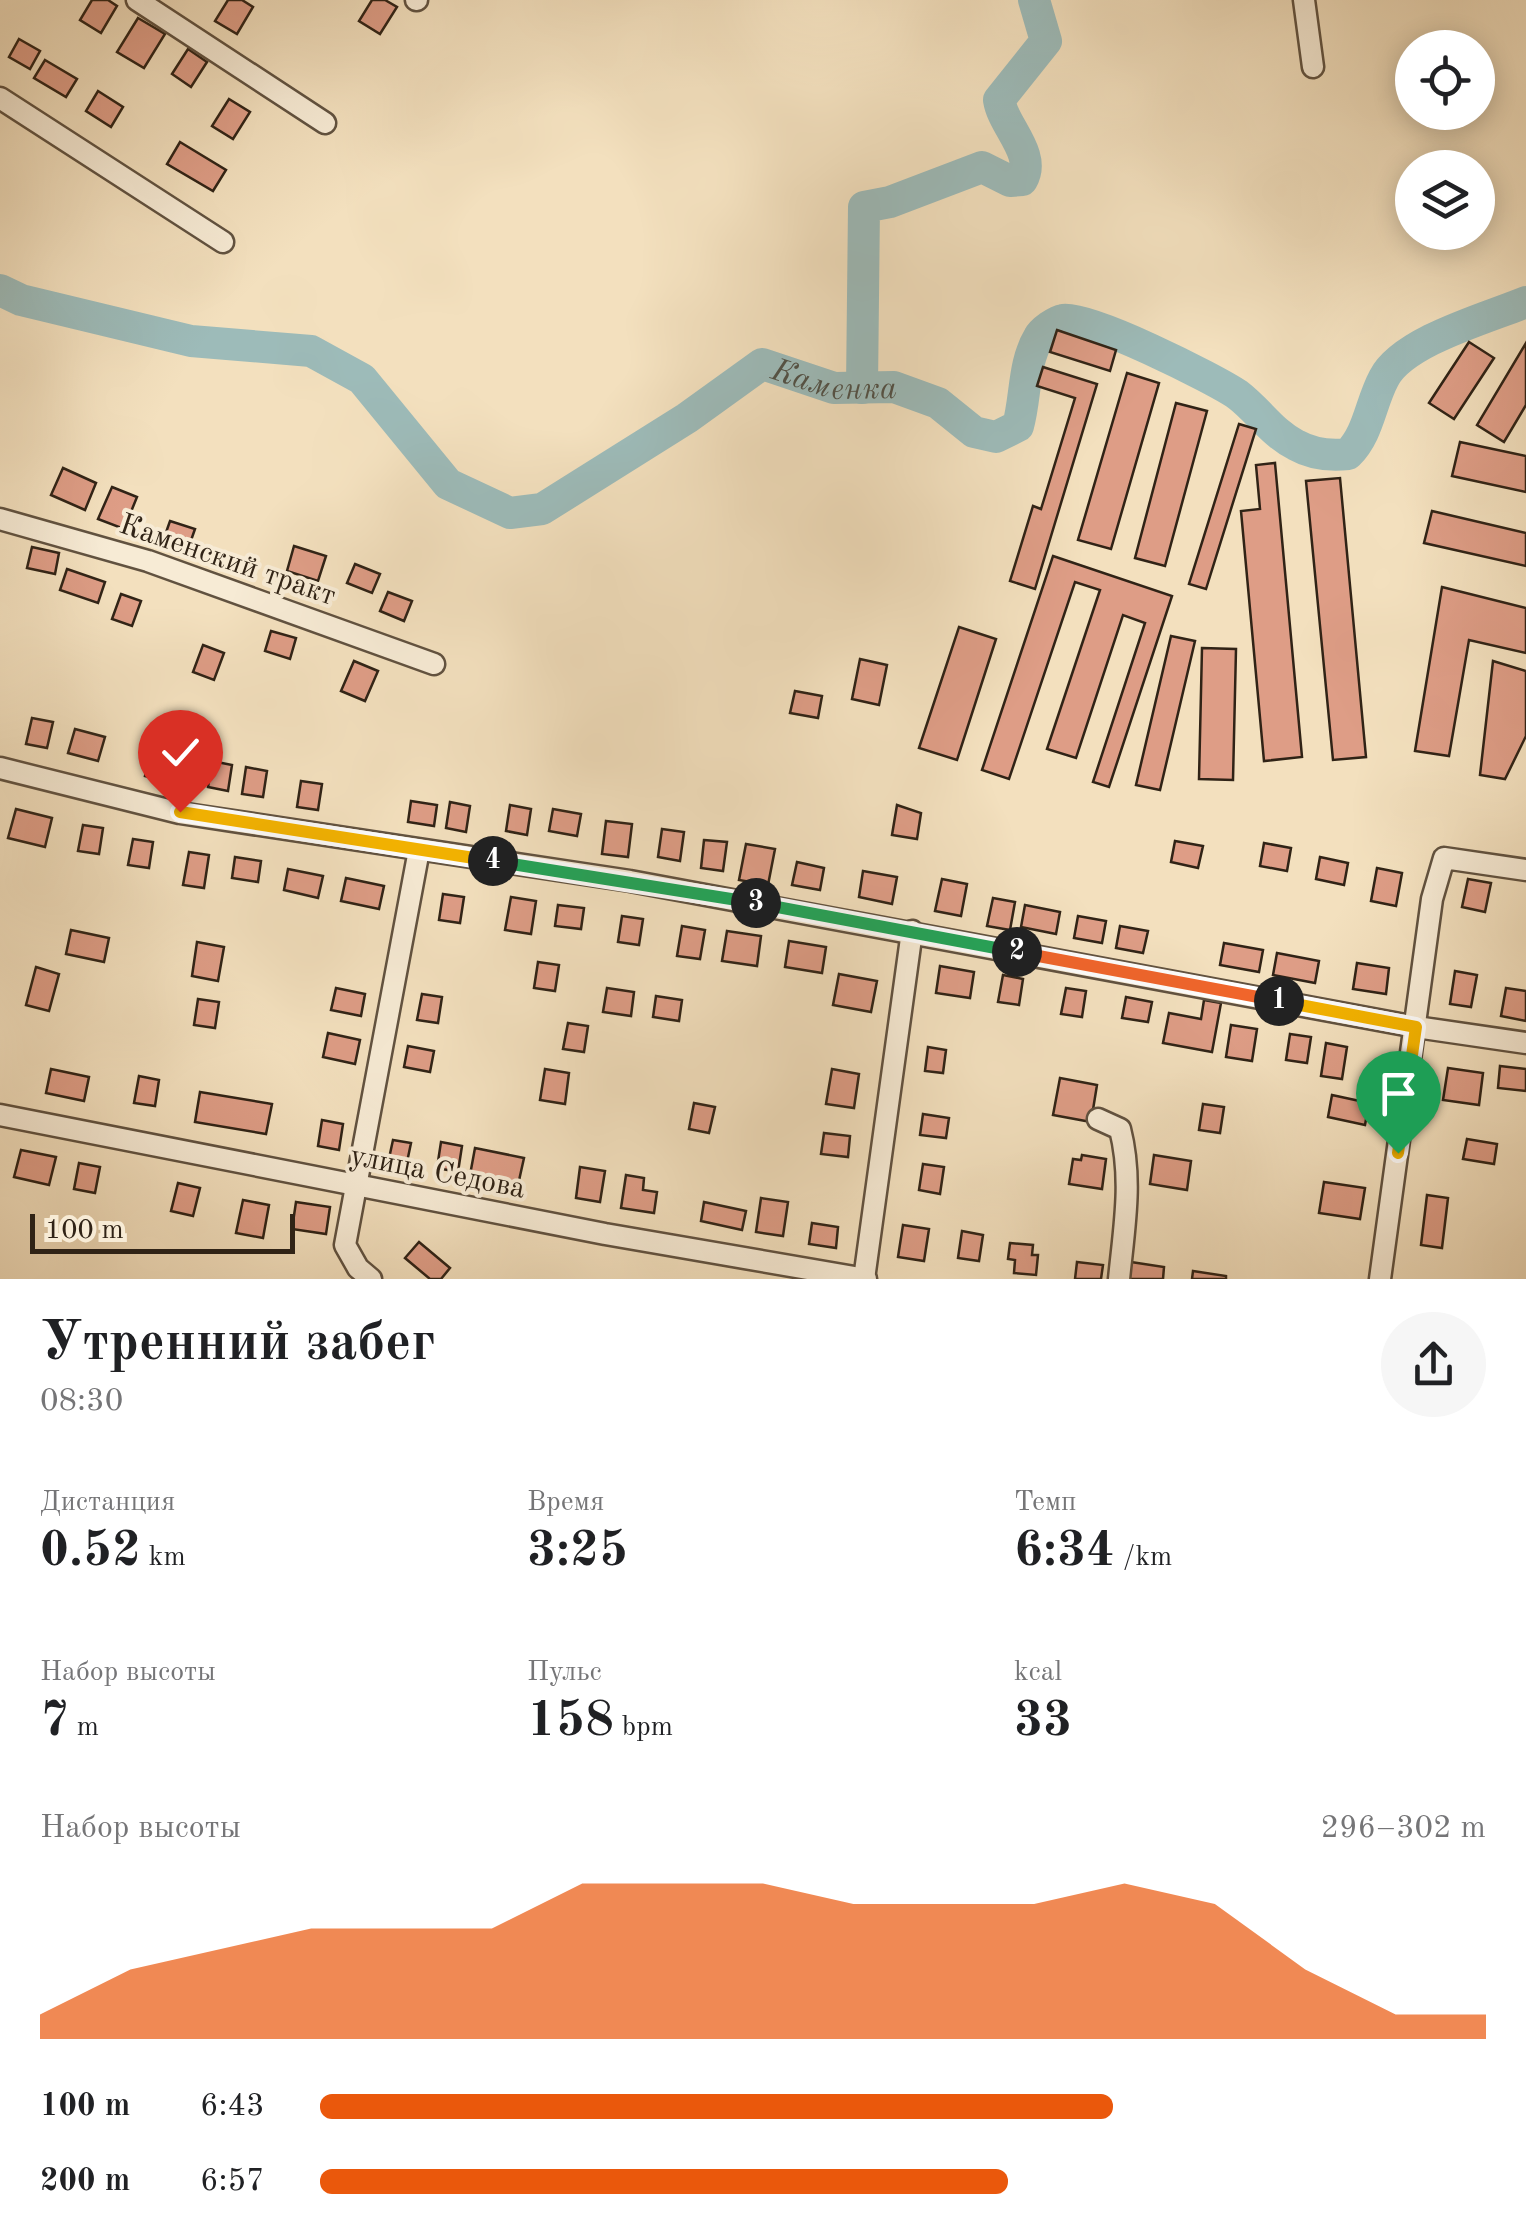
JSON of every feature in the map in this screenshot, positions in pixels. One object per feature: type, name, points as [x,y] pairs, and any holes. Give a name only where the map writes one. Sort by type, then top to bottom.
[{"type":"street","points":[[138,0],[325,122]]},
{"type":"street","points":[[1304,0],[1313,66]]},
{"type":"street","points":[[0,98],[223,242]]},
{"type":"street","name":"Каменский тракт","points":[[0,519],[148,561],[434,664]]},
{"type":"street","points":[[0,768],[180,812],[630,881],[1416,1027],[1526,1043]]},
{"type":"street","points":[[371,1279],[345,1245],[419,850]]},
{"type":"street","points":[[1380,1279],[1432,898],[1444,858],[1526,870]]},
{"type":"street","points":[[865,1279],[912,932]]},
{"type":"street","name":"улица Седова","points":[[0,1115],[865,1279]]},
{"type":"street","points":[[1098,1119],[1120,1130],[1127,1156],[1129,1191],[1118,1279]]},
{"type":"building","points":[[92,0],[108,0],[117,6],[101,33],[80,20]]},
{"type":"building","points":[[228,0],[242,0],[253,7],[237,34],[215,21]]},
{"type":"building","points":[[372,0],[385,0],[397,7],[380,34],[359,21]]},
{"type":"building","points":[[138,18],[165,34],[144,68],[117,52]]},
{"type":"building","points":[[19,39],[40,51],[30,69],[9,57]]},
{"type":"building","points":[[188,49],[207,62],[191,87],[172,74]]},
{"type":"building","points":[[45,60],[77,79],[66,97],[34,78]]},
{"type":"building","points":[[98,91],[123,107],[111,127],[86,111]]},
{"type":"building","points":[[229,99],[250,112],[233,139],[212,126]]},
{"type":"building","points":[[180,142],[226,170],[213,191],[167,164]]},
{"type":"building","points":[[1057,330],[1116,350],[1110,371],[1050,352]]},
{"type":"building","points":[[1469,342],[1494,358],[1454,419],[1429,403]]},
{"type":"building","points":[[1526,343],[1526,405],[1504,442],[1477,425]]},
{"type":"building","points":[[1043,367],[1097,384],[1035,589],[1010,581],[1033,506],[1041,509],[1075,398],[1037,386]]},
{"type":"building","points":[[1127,373],[1159,383],[1111,549],[1078,540]]},
{"type":"building","points":[[1176,403],[1207,411],[1165,566],[1135,558]]},
{"type":"building","points":[[1239,424],[1256,429],[1206,589],[1189,584]]},
{"type":"building","points":[[1460,442],[1526,456],[1526,492],[1452,476]]},
{"type":"building","points":[[1275,463],[1302,757],[1264,761],[1241,511],[1260,509],[1256,465]]},
{"type":"building","points":[[63,468],[96,483],[85,510],[51,495]]},
{"type":"building","points":[[1340,478],[1366,757],[1333,760],[1306,481]]},
{"type":"building","points":[[112,487],[137,497],[124,529],[98,519]]},
{"type":"building","points":[[1432,511],[1526,533],[1526,566],[1424,543]]},
{"type":"building","points":[[170,521],[195,529],[188,549],[163,541]]},
{"type":"building","points":[[294,546],[326,556],[318,581],[287,571]]},
{"type":"building","points":[[32,547],[59,553],[55,574],[27,568]]},
{"type":"building","points":[[1053,556],[1172,596],[1109,787],[1093,782],[1145,623],[1123,615],[1076,758],[1047,749],[1100,590],[1075,582],[1009,779],[982,770]]},
{"type":"building","points":[[355,564],[380,574],[372,593],[347,583]]},
{"type":"building","points":[[67,569],[105,582],[98,603],[60,590]]},
{"type":"building","points":[[1442,587],[1526,608],[1526,653],[1469,640],[1449,756],[1415,751]]},
{"type":"building","points":[[388,592],[412,601],[404,621],[380,611]]},
{"type":"building","points":[[121,594],[141,601],[132,626],[112,619]]},
{"type":"building","points":[[959,627],[996,639],[957,760],[919,748]]},
{"type":"building","points":[[271,631],[296,638],[290,659],[265,651]]},
{"type":"building","points":[[1171,636],[1195,641],[1160,790],[1136,785]]},
{"type":"building","points":[[203,645],[224,653],[214,680],[193,672]]},
{"type":"building","points":[[1202,648],[1236,649],[1233,780],[1199,779]]},
{"type":"building","points":[[860,659],[887,665],[879,705],[852,699]]},
{"type":"building","points":[[354,661],[378,671],[365,701],[341,691]]},
{"type":"building","points":[[1493,661],[1526,671],[1526,736],[1505,779],[1480,775]]},
{"type":"building","points":[[795,691],[822,696],[818,718],[790,713]]},
{"type":"building","points":[[32,718],[53,722],[47,748],[26,744]]},
{"type":"building","points":[[75,729],[105,737],[98,761],[68,753]]},
{"type":"building","points":[[149,756],[184,763],[180,784],[145,776]]},
{"type":"building","points":[[212,761],[232,765],[228,791],[208,787]]},
{"type":"building","points":[[246,767],[267,771],[263,797],[242,794]]},
{"type":"building","points":[[301,781],[322,784],[318,810],[297,807]]},
{"type":"building","points":[[411,801],[437,805],[434,826],[408,822]]},
{"type":"building","points":[[450,802],[470,806],[466,832],[446,828]]},
{"type":"building","points":[[510,805],[531,809],[527,835],[506,831]]},
{"type":"building","points":[[897,805],[921,813],[917,839],[892,835]]},
{"type":"building","points":[[16,809],[52,818],[45,847],[8,838]]},
{"type":"building","points":[[553,809],[581,814],[577,836],[549,831]]},
{"type":"building","points":[[606,821],[632,824],[628,857],[602,854]]},
{"type":"building","points":[[83,825],[103,828],[99,854],[78,851]]},
{"type":"building","points":[[662,829],[684,832],[680,861],[658,857]]},
{"type":"building","points":[[133,839],[153,842],[149,868],[128,865]]},
{"type":"building","points":[[704,840],[727,842],[723,871],[701,868]]},
{"type":"building","points":[[1175,841],[1203,846],[1198,868],[1171,862]]},
{"type":"building","points":[[1264,843],[1291,848],[1287,871],[1260,866]]},
{"type":"building","points":[[746,844],[775,849],[768,885],[739,880]]},
{"type":"building","points":[[189,852],[209,855],[204,888],[183,885]]},
{"type":"building","points":[[235,857],[261,861],[258,882],[232,878]]},
{"type":"building","points":[[1320,857],[1348,863],[1344,885],[1316,879]]},
{"type":"building","points":[[797,862],[824,868],[820,890],[792,885]]},
{"type":"building","points":[[1377,868],[1402,873],[1396,906],[1371,901]]},
{"type":"building","points":[[288,869],[323,876],[318,898],[284,890]]},
{"type":"building","points":[[863,871],[897,877],[892,904],[859,897]]},
{"type":"building","points":[[346,878],[384,886],[379,909],[341,901]]},
{"type":"building","points":[[942,879],[967,884],[961,916],[935,911]]},
{"type":"building","points":[[1468,879],[1491,883],[1485,912],[1462,907]]},
{"type":"building","points":[[443,894],[464,897],[460,923],[439,920]]},
{"type":"building","points":[[511,897],[536,901],[531,934],[505,930]]},
{"type":"building","points":[[993,898],[1015,902],[1010,930],[987,926]]},
{"type":"building","points":[[558,905],[584,908],[581,929],[555,926]]},
{"type":"building","points":[[1025,905],[1060,912],[1056,934],[1021,927]]},
{"type":"building","points":[[622,916],[643,919],[639,945],[618,942]]},
{"type":"building","points":[[1078,916],[1106,921],[1102,943],[1074,938]]},
{"type":"building","points":[[682,926],[705,930],[700,959],[677,956]]},
{"type":"building","points":[[1120,926],[1148,931],[1143,953],[1116,948]]},
{"type":"building","points":[[71,930],[109,938],[104,962],[66,954]]},
{"type":"building","points":[[727,931],[761,936],[757,966],[722,961]]},
{"type":"building","points":[[789,941],[826,947],[822,973],[785,967]]},
{"type":"building","points":[[197,942],[224,947],[218,981],[192,976]]},
{"type":"building","points":[[1224,943],[1263,950],[1259,972],[1220,965]]},
{"type":"building","points":[[1277,953],[1319,961],[1315,983],[1273,975]]},
{"type":"building","points":[[538,962],[559,965],[555,991],[534,988]]},
{"type":"building","points":[[1357,963],[1389,968],[1386,994],[1353,989]]},
{"type":"building","points":[[940,966],[974,972],[970,998],[936,993]]},
{"type":"building","points":[[36,967],[59,974],[49,1011],[26,1005]]},
{"type":"building","points":[[1455,971],[1477,975],[1471,1007],[1450,1004]]},
{"type":"building","points":[[839,974],[877,981],[871,1012],[833,1005]]},
{"type":"building","points":[[1003,975],[1023,979],[1019,1005],[998,1002]]},
{"type":"building","points":[[336,988],[365,994],[361,1016],[331,1010]]},
{"type":"building","points":[[607,988],[634,992],[631,1016],[603,1012]]},
{"type":"building","points":[[1066,988],[1086,991],[1082,1017],[1061,1014]]},
{"type":"building","points":[[1506,988],[1526,991],[1526,1021],[1501,1016]]},
{"type":"building","points":[[422,994],[442,997],[438,1023],[417,1020]]},
{"type":"building","points":[[656,996],[682,1000],[679,1021],[653,1017]]},
{"type":"building","points":[[1126,997],[1152,1002],[1148,1022],[1122,1018]]},
{"type":"building","points":[[198,999],[219,1002],[215,1028],[194,1025]]},
{"type":"building","points":[[1204,1000],[1221,1003],[1212,1052],[1163,1043],[1169,1013],[1201,1019]]},
{"type":"building","points":[[568,1023],[588,1026],[584,1052],[563,1049]]},
{"type":"building","points":[[1231,1025],[1257,1029],[1252,1061],[1226,1057]]},
{"type":"building","points":[[328,1033],[360,1040],[355,1064],[323,1057]]},
{"type":"building","points":[[1290,1034],[1311,1037],[1307,1063],[1286,1060]]},
{"type":"building","points":[[1326,1043],[1347,1047],[1342,1079],[1321,1076]]},
{"type":"building","points":[[408,1046],[434,1051],[430,1072],[404,1067]]},
{"type":"building","points":[[928,1047],[946,1050],[943,1073],[925,1071]]},
{"type":"building","points":[[1500,1066],[1526,1069],[1526,1091],[1498,1088]]},
{"type":"building","points":[[1448,1068],[1483,1073],[1479,1105],[1443,1100]]},
{"type":"building","points":[[51,1069],[89,1077],[84,1101],[46,1093]]},
{"type":"building","points":[[545,1069],[569,1073],[565,1104],[540,1100]]},
{"type":"building","points":[[832,1069],[859,1074],[854,1108],[826,1104]]},
{"type":"building","points":[[139,1076],[159,1080],[155,1106],[134,1103]]},
{"type":"building","points":[[1060,1078],[1097,1085],[1091,1122],[1053,1115]]},
{"type":"building","points":[[200,1092],[272,1104],[266,1134],[195,1122]]},
{"type":"building","points":[[1332,1095],[1369,1103],[1365,1125],[1328,1117]]},
{"type":"building","points":[[694,1103],[715,1107],[709,1133],[689,1129]]},
{"type":"building","points":[[1203,1104],[1224,1107],[1220,1133],[1199,1130]]},
{"type":"building","points":[[923,1114],[949,1118],[946,1138],[920,1135]]},
{"type":"building","points":[[322,1120],[343,1124],[339,1150],[318,1146]]},
{"type":"building","points":[[824,1133],[850,1136],[848,1157],[821,1154]]},
{"type":"building","points":[[1467,1139],[1497,1144],[1494,1164],[1463,1159]]},
{"type":"building","points":[[393,1140],[411,1143],[406,1167],[388,1163]]},
{"type":"building","points":[[441,1142],[462,1146],[458,1172],[437,1168]]},
{"type":"building","points":[[475,1148],[524,1158],[518,1185],[470,1175]]},
{"type":"building","points":[[21,1150],[56,1157],[49,1185],[14,1177]]},
{"type":"building","points":[[1082,1155],[1106,1159],[1102,1189],[1069,1184],[1073,1159],[1081,1160]]},
{"type":"building","points":[[1154,1155],[1191,1161],[1187,1190],[1150,1184]]},
{"type":"building","points":[[79,1163],[100,1167],[95,1193],[74,1189]]},
{"type":"building","points":[[923,1164],[944,1167],[940,1194],[919,1190]]},
{"type":"building","points":[[580,1167],[605,1171],[600,1202],[576,1198]]},
{"type":"building","points":[[626,1175],[644,1178],[643,1190],[657,1192],[654,1213],[621,1208]]},
{"type":"building","points":[[1324,1182],[1365,1188],[1360,1219],[1319,1213]]},
{"type":"building","points":[[178,1183],[200,1188],[193,1216],[171,1211]]},
{"type":"building","points":[[1427,1195],[1448,1198],[1442,1248],[1421,1245]]},
{"type":"building","points":[[761,1198],[788,1202],[783,1236],[756,1232]]},
{"type":"building","points":[[243,1200],[269,1205],[263,1238],[236,1233]]},
{"type":"building","points":[[296,1202],[330,1207],[326,1234],[292,1229]]},
{"type":"building","points":[[704,1202],[746,1211],[742,1230],[701,1221]]},
{"type":"building","points":[[812,1223],[838,1227],[836,1248],[809,1244]]},
{"type":"building","points":[[903,1225],[929,1229],[924,1261],[898,1257]]},
{"type":"building","points":[[962,1231],[983,1235],[979,1261],[958,1258]]},
{"type":"building","points":[[419,1242],[450,1268],[441,1279],[430,1279],[405,1258]]},
{"type":"building","points":[[1010,1243],[1033,1245],[1032,1255],[1038,1255],[1036,1275],[1014,1273],[1015,1260],[1008,1259]]},
{"type":"building","points":[[1077,1262],[1103,1265],[1101,1279],[1075,1279]]},
{"type":"building","points":[[1131,1262],[1164,1267],[1163,1279],[1129,1279]]},
{"type":"building","points":[[1193,1271],[1226,1276],[1226,1279],[1192,1279]]},
{"type":"waterway","points":[[862,388],[864,207],[890,202],[982,167],[1010,181],[1022,180],[1025,160],[999,100],[1046,41],[1034,0]]},
{"type":"waterway","name":"Каменка","points":[[0,290],[21,300],[191,341],[311,351],[362,379],[448,484],[510,513],[542,509],[687,418],[762,364],[834,388],[894,387],[938,403],[974,432],[996,437],[1018,426],[1034,347],[1043,332],[1063,320],[1122,337],[1204,376],[1238,395],[1287,440],[1302,448],[1321,454],[1348,454],[1361,437],[1379,388],[1394,365],[1427,342],[1526,302]]},
{"type":"route","points":[[180,812],[630,881],[1416,1027],[1398,1153]]}]
